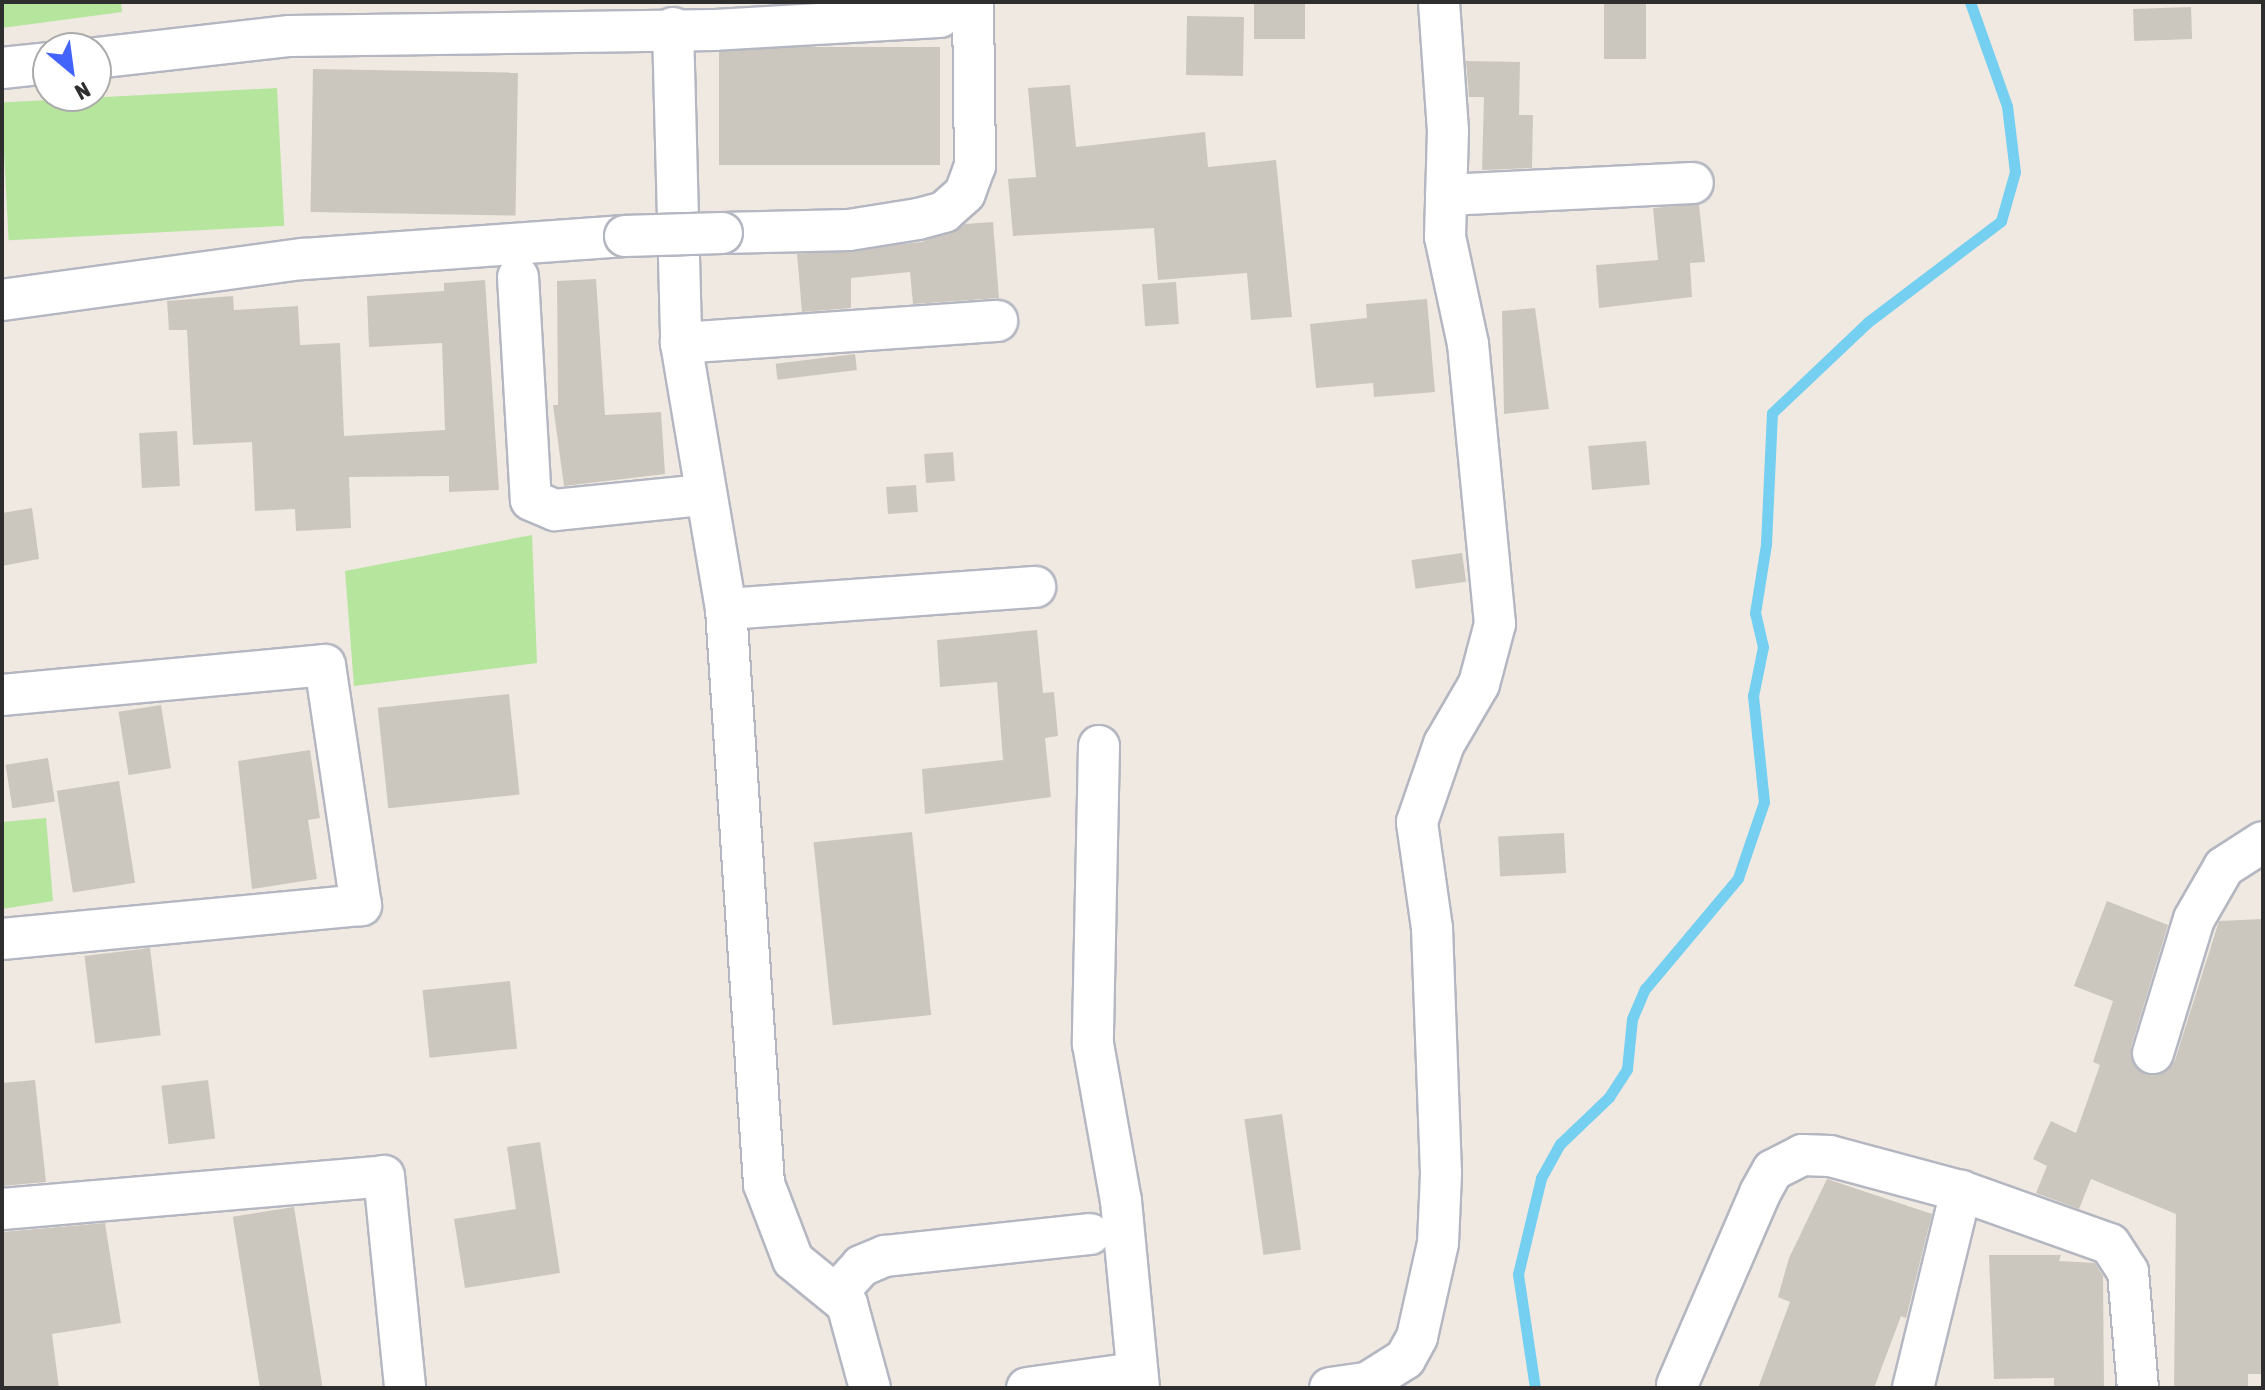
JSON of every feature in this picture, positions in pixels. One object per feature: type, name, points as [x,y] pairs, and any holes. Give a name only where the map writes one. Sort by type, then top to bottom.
[{"type":"street","points":[[1330,1388],[1367,1383],[1405,1359],[1417,1337],[1438,1243],[1441,1173],[1432,928],[1417,822],[1444,744],[1479,684],[1495,624],[1468,344],[1445,237],[1439,2]]},
{"type":"street","points":[[2,300],[303,259],[625,236],[849,230],[918,219],[954,203],[975,166],[956,9],[673,28],[290,36],[112,56]]},
{"type":"street","points":[[673,28],[681,343],[703,495],[726,609],[764,1184],[793,1260],[836,1294],[858,1327],[870,1388]]},
{"type":"street","points":[[2,68],[32,65]]},
{"type":"street","points":[[1446,195],[1693,183]]},
{"type":"street","points":[[518,277],[531,500],[555,510],[703,495]]},
{"type":"street","points":[[681,343],[997,321]]},
{"type":"street","points":[[726,609],[1035,587]]},
{"type":"street","points":[[2,695],[325,665],[361,905],[2,939]]},
{"type":"street","points":[[1027,1388],[1138,1381],[1121,1201],[1093,1044],[1099,746]]},
{"type":"street","points":[[2153,1053],[2194,919],[2224,867],[2263,842]]},
{"type":"street","points":[[1677,1385],[1773,1170],[1802,1155],[1830,1156],[1961,1191],[2110,1244],[2123,1257],[2138,1388]]},
{"type":"street","points":[[2,1209],[384,1176],[405,1388]]},
{"type":"street","points":[[1913,1388],[1961,1191]]},
{"type":"street","points":[[836,1294],[861,1266],[885,1256],[1090,1234]]},
{"type":"green space","points":[[2,2],[121,2],[122,12],[2,28]]},
{"type":"green space","points":[[277,88],[284,226],[9,240],[2,102],[32,101],[32,112],[112,112],[112,97]]},
{"type":"green space","points":[[532,535],[537,663],[354,686],[345,571]]},
{"type":"green space","points":[[46,818],[53,901],[2,909],[2,822]]},
{"type":"building","points":[[1254,2],[1305,2],[1305,39],[1254,39]]},
{"type":"building","points":[[1604,2],[1646,2],[1646,59],[1604,59]]},
{"type":"building","points":[[2191,7],[2192,39],[2134,41],[2133,9]]},
{"type":"building","points":[[1187,16],[1244,17],[1243,76],[1186,75]]},
{"type":"building","points":[[719,47],[940,47],[940,165],[719,165]]},
{"type":"building","points":[[1466,61],[1520,62],[1519,115],[1533,115],[1532,168],[1482,170],[1484,97],[1469,97]]},
{"type":"building","points":[[313,69],[518,73],[515,216],[311,212]]},
{"type":"building","points":[[1070,85],[1076,147],[1205,132],[1208,167],[1276,160],[1292,317],[1251,320],[1247,273],[1158,280],[1154,228],[1013,236],[1008,179],[1036,177],[1028,88]]},
{"type":"building","points":[[1699,204],[1705,262],[1690,263],[1692,297],[1599,308],[1596,265],[1658,260],[1653,208]]},
{"type":"building","points":[[993,222],[999,298],[913,304],[910,272],[851,278],[851,308],[802,312],[797,254],[922,242],[965,224]]},
{"type":"building","points":[[596,279],[605,415],[661,412],[665,474],[564,486],[553,405],[558,405],[557,281]]},
{"type":"building","points":[[485,280],[499,490],[449,492],[449,476],[349,477],[351,528],[296,531],[295,509],[255,511],[252,442],[193,445],[187,330],[169,330],[167,301],[233,296],[234,310],[298,306],[300,345],[340,343],[344,436],[445,430],[442,343],[369,347],[367,296],[444,291],[444,283]]},
{"type":"building","points":[[1176,282],[1179,324],[1145,326],[1142,284]]},
{"type":"building","points":[[1427,299],[1435,392],[1374,397],[1373,383],[1316,388],[1310,324],[1367,318],[1366,304]]},
{"type":"building","points":[[1535,308],[1549,409],[1504,414],[1502,311]]},
{"type":"building","points":[[855,354],[857,370],[778,380],[776,364]]},
{"type":"building","points":[[177,431],[180,486],[142,488],[139,433]]},
{"type":"building","points":[[1646,441],[1650,485],[1592,490],[1588,446]]},
{"type":"building","points":[[953,452],[955,481],[926,483],[924,454]]},
{"type":"building","points":[[916,485],[918,512],[888,514],[886,487]]},
{"type":"building","points":[[32,508],[39,559],[2,566],[2,513]]},
{"type":"building","points":[[1462,553],[1466,582],[1416,589],[1411,560]]},
{"type":"building","points":[[1037,630],[1043,693],[1054,692],[1058,736],[1045,738],[1051,797],[925,814],[922,769],[1003,760],[997,682],[940,687],[937,640]]},
{"type":"building","points":[[509,694],[520,794],[388,808],[378,708]]},
{"type":"building","points":[[161,705],[171,768],[129,775],[119,712]]},
{"type":"building","points":[[310,750],[320,818],[308,820],[317,879],[252,889],[238,761]]},
{"type":"building","points":[[48,758],[55,801],[12,808],[6,765]]},
{"type":"building","points":[[119,781],[135,883],[73,893],[57,791]]},
{"type":"building","points":[[912,832],[931,1015],[833,1025],[814,842]]},
{"type":"building","points":[[1564,833],[1566,873],[1500,876],[1498,836]]},
{"type":"building","points":[[2107,901],[2168,925],[2131,1047],[2136,1068],[2147,1075],[2168,1070],[2175,1060],[2219,921],[2263,919],[2263,1374],[2248,1374],[2248,1388],[2174,1388],[2176,1214],[2091,1179],[2079,1209],[2036,1193],[2047,1166],[2033,1159],[2051,1121],[2076,1133],[2100,1065],[2093,1062],[2113,1001],[2074,986]]},
{"type":"building","points":[[150,948],[161,1035],[95,1043],[84,956]]},
{"type":"building","points":[[510,981],[517,1049],[430,1058],[422,990]]},
{"type":"building","points":[[35,1080],[46,1182],[2,1186],[2,1083]]},
{"type":"building","points":[[208,1080],[215,1139],[169,1144],[161,1086]]},
{"type":"building","points":[[1282,1114],[1301,1250],[1263,1255],[1244,1119]]},
{"type":"building","points":[[540,1142],[560,1273],[465,1288],[454,1219],[516,1209],[507,1147]]},
{"type":"building","points":[[1827,1179],[1932,1214],[1906,1318],[1901,1316],[1874,1388],[1758,1388],[1790,1302],[1778,1297],[1789,1258]]},
{"type":"building","points":[[294,1207],[323,1388],[260,1388],[233,1217]]},
{"type":"building","points":[[105,1223],[121,1323],[52,1334],[59,1388],[2,1388],[2,1232]]},
{"type":"building","points":[[1989,1255],[2061,1255],[2059,1261],[2095,1263],[2103,1276],[2104,1388],[2054,1388],[2054,1378],[1994,1379]]},
{"type":"waterway","points":[[1535,1388],[1518,1274],[1541,1178],[1560,1144],[1609,1097],[1627,1069],[1632,1019],[1645,989],[1738,878],[1764,802],[1753,696],[1763,647],[1755,613],[1766,544],[1772,413],[1868,322],[2001,221],[2015,172],[2007,106],[1970,2]]}]
